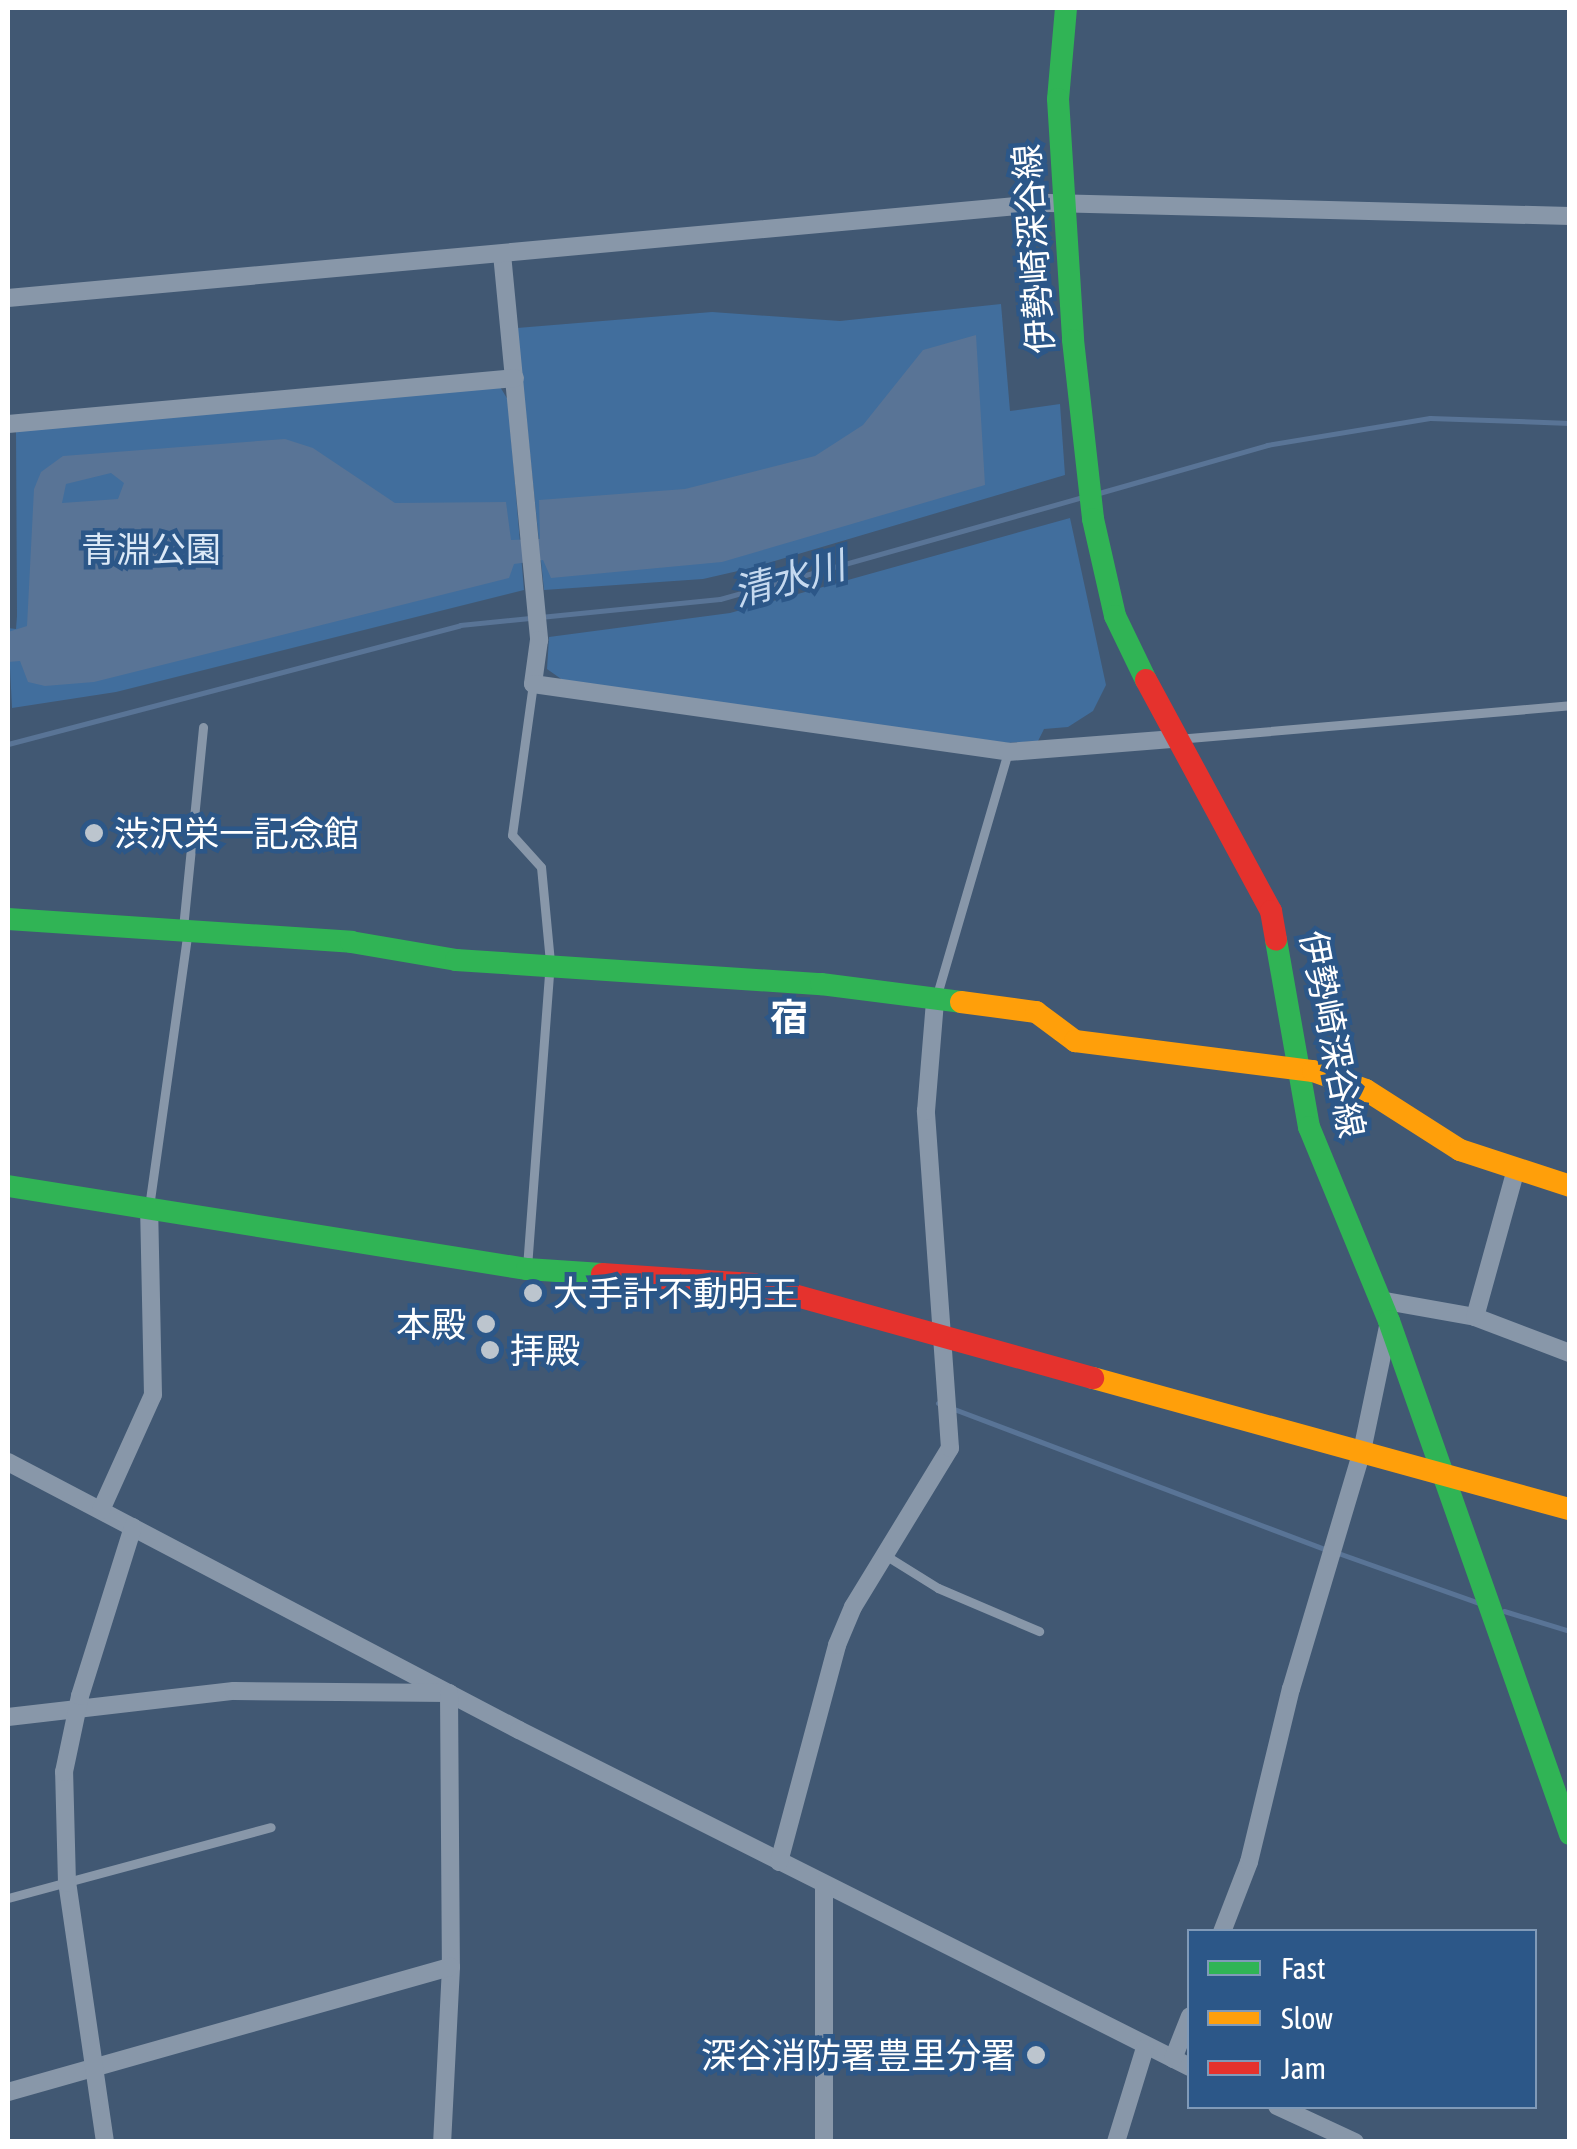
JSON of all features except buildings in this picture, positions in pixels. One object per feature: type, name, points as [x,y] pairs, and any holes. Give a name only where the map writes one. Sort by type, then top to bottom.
[{"type":"street","name":"伊勢崎深谷線","points":[[1066,8],[1058,99],[1064,204],[1093,513],[1115,616],[1174,740],[1271,911],[1310,1127],[1384,1311],[1570,1834]]},
{"type":"street","points":[[8,298],[1064,204],[1570,216]]},
{"type":"street","points":[[502,254],[539,640],[533,684],[1008,752],[1174,740]]},
{"type":"street","points":[[8,424],[515,378]]},
{"type":"street","points":[[8,919],[351,942],[456,960],[550,962],[821,984],[935,1002],[1036,1012],[1075,1041],[1299,1067],[1366,1090],[1460,1150],[1516,1173],[1570,1186]]},
{"type":"street","points":[[779,1862],[836,1645],[950,1448],[938,1338],[926,1111],[935,1002]]},
{"type":"street","points":[[1475,1317],[1516,1173]]},
{"type":"street","points":[[8,1186],[526,1270],[754,1284],[938,1338],[1570,1509]]},
{"type":"street","points":[[101,1510],[153,1395],[149,1210]]},
{"type":"street","points":[[1223,1929],[1250,1862],[1291,1689],[1362,1451],[1384,1311],[1475,1317],[1570,1353]]},
{"type":"street","points":[[8,1462],[450,1694],[1145,2048],[1181,2063],[1187,2032]]},
{"type":"street","points":[[105,2142],[67,1884],[64,1772],[78,1705],[132,1526]]},
{"type":"street","points":[[8,1717],[78,1705],[234,1691],[450,1694]]},
{"type":"street","points":[[442,2142],[451,1967],[450,1694]]},
{"type":"street","points":[[824,1884],[824,2142]]},
{"type":"street","points":[[8,2092],[451,1967]]},
{"type":"street","points":[[1116,2142],[1145,2048]]},
{"type":"street","points":[[1283,2109],[1354,2142]]},
{"type":"lane","points":[[526,1270],[550,962],[540,867],[512,835],[533,684]]},
{"type":"lane","points":[[1174,740],[1570,704]]},
{"type":"lane","points":[[149,1210],[185,928],[203,727]]},
{"type":"lane","points":[[935,1002],[1008,752]]},
{"type":"lane","points":[[885,1555],[938,1588],[1038,1631]]},
{"type":"lane","points":[[8,1898],[271,1827]]},
{"type":"green space","points":[[1001,304],[1010,411],[1060,404],[1065,475],[703,579],[544,590],[517,328],[712,312],[840,321]]},
{"type":"green space","name":"青淵公園","points":[[499,385],[508,400],[524,590],[116,692],[12,708],[8,628],[16,629],[17,616],[16,431]]},
{"type":"green space","points":[[1070,518],[1106,685],[1093,711],[1068,727],[1044,729],[1038,741],[1007,743],[564,681],[547,669],[549,637],[730,613]]},
{"type":"shaded area","name":"青淵公園","points":[[976,335],[985,485],[722,562],[551,578],[543,560],[514,564],[509,578],[94,682],[45,686],[28,682],[20,661],[8,662],[8,632],[27,626],[34,489],[41,472],[63,456],[285,439],[313,448],[395,503],[506,502],[511,540],[540,539],[539,500],[685,489],[815,456],[863,425],[923,350]],"holes":[[[111,473],[124,483],[118,499],[62,503],[66,484]]]},
{"type":"waterway","name":"清水川","points":[[1099,493],[1267,445],[1430,418],[1570,423]]},
{"type":"waterway","name":"清水川","points":[[8,744],[460,625],[720,599],[1084,497]]},
{"type":"waterway","points":[[938,1403],[1328,1550]]},
{"type":"waterway","points":[[1338,1553],[1479,1603]]},
{"type":"waterway","points":[[1504,1611],[1570,1631]]},
{"type":"traffic: fast","points":[[1066,8],[1058,99],[1073,340],[1093,519],[1115,616],[1146,680]]},
{"type":"traffic: fast","points":[[8,919],[351,942],[456,960],[821,984],[961,1002]]},
{"type":"traffic: fast","points":[[1276,940],[1309,1127],[1389,1321],[1570,1834]]},
{"type":"traffic: fast","points":[[8,1186],[527,1269],[602,1274]]},
{"type":"traffic: slow","points":[[961,1002],[1036,1012],[1075,1041],[1313,1071],[1366,1090],[1460,1150],[1570,1186]]},
{"type":"traffic: slow","points":[[1093,1378],[1570,1509]]},
{"type":"traffic: jam","points":[[1146,680],[1271,911],[1276,940]]},
{"type":"traffic: jam","points":[[602,1274],[754,1284],[1093,1378]]},
{"type":"place","name":"渋沢栄一記念館","points":[[94,833]]},
{"type":"place","name":"大手計不動明王","points":[[533,1293]]},
{"type":"place","name":"本殿","points":[[486,1324]]},
{"type":"place","name":"拝殿","points":[[490,1350]]},
{"type":"place","name":"深谷消防署豊里分署","points":[[1036,2055]]},
{"type":"district","name":"宿","points":[[789,1018]]}]
